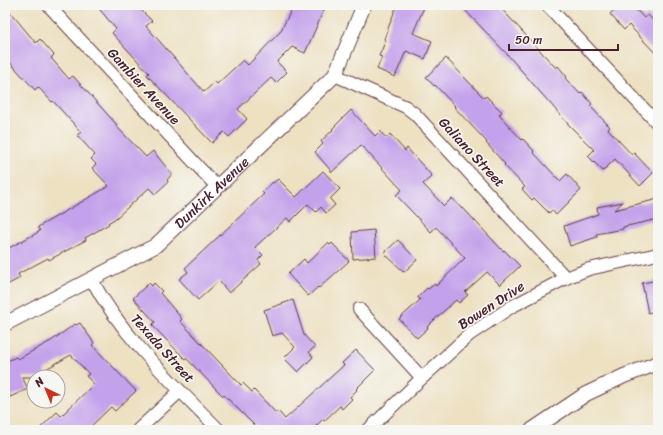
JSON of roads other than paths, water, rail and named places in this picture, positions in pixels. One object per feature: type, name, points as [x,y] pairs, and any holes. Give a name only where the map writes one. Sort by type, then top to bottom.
[{"type":"street","name":"Gambier Avenue","points":[[48,5],[218,188]]},
{"type":"street","name":"Dunkirk Avenue","points":[[5,324],[155,246],[218,188],[335,75],[364,5]]},
{"type":"street","points":[[547,5],[658,124]]},
{"type":"street","name":"Galiano Street","points":[[335,75],[406,107],[415,114],[566,278]]},
{"type":"street","name":"Bowen Drive","points":[[368,430],[469,335],[511,307],[566,278],[589,269],[658,254]]},
{"type":"street","name":"Texada Street","points":[[92,280],[102,299],[134,343],[219,430]]},
{"type":"street","points":[[359,308],[422,378]]},
{"type":"street","points":[[532,430],[586,394],[624,376],[658,363]]},
{"type":"street","points":[[138,430],[180,391]]}]
